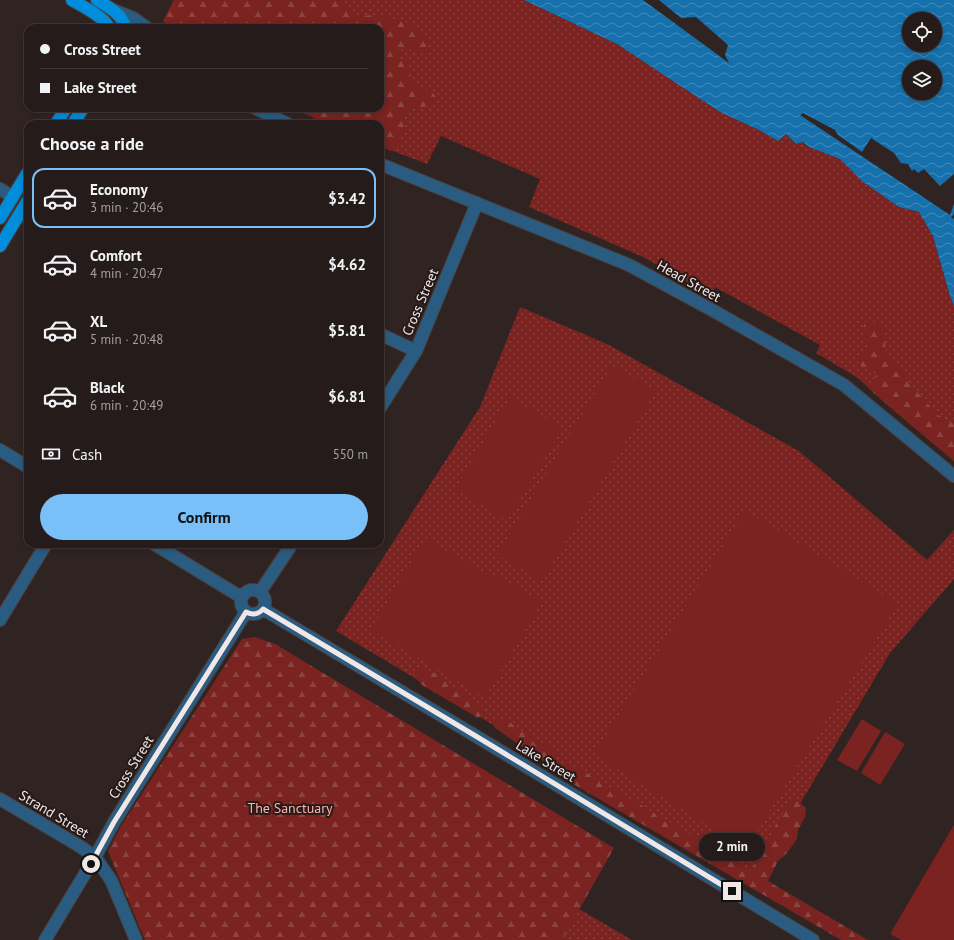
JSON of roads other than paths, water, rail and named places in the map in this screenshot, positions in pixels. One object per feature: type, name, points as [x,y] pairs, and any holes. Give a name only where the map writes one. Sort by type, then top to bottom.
[{"type":"main road","points":[[72,0],[106,24]]},
{"type":"main road","points":[[97,0],[110,8],[120,17],[124,24]]},
{"type":"main road","points":[[1,214],[24,179]]},
{"type":"main road","points":[[0,246],[24,216]]},
{"type":"street","points":[[110,8],[134,18],[142,24]]},
{"type":"street","points":[[263,112],[280,120]]},
{"type":"street","name":"Head Street","points":[[384,166],[629,265],[719,314],[844,385],[954,476]]},
{"type":"street","points":[[0,189],[13,197]]},
{"type":"street","name":"Cross Street","points":[[384,402],[416,351],[477,204]]},
{"type":"street","points":[[384,336],[416,351]]},
{"type":"street","points":[[0,450],[24,465]]},
{"type":"street","points":[[0,620],[44,548]]},
{"type":"street","points":[[161,548],[241,597]]},
{"type":"street","points":[[260,592],[289,548]]},
{"type":"street","points":[[253,589],[260,592],[263,595],[265,602],[263,609],[257,614],[246,612],[241,606],[241,597],[246,591],[253,589]]},
{"type":"street","name":"Lake Street","points":[[263,609],[813,940]]},
{"type":"street","name":"Cross Street","points":[[45,940],[95,857],[114,822],[246,612]]},
{"type":"street","name":"Strand Street","points":[[0,799],[81,847],[95,857],[111,880],[136,940]]},
{"type":"water","points":[[524,0],[643,0],[729,63],[725,55],[728,45],[696,17],[681,18],[659,0],[954,0],[954,174],[940,186],[924,169],[918,173],[914,169],[912,171],[908,164],[901,163],[894,153],[871,138],[862,152],[838,135],[835,130],[803,113],[800,115],[950,215],[954,204],[954,214],[951,217],[954,219],[954,306],[933,236],[919,212],[899,207],[863,182],[840,159],[809,147],[803,142],[796,144],[786,134],[778,141],[759,130],[720,112],[617,44]]},
{"type":"park label","name":"The Sanctuary","points":[[290,808]]}]
